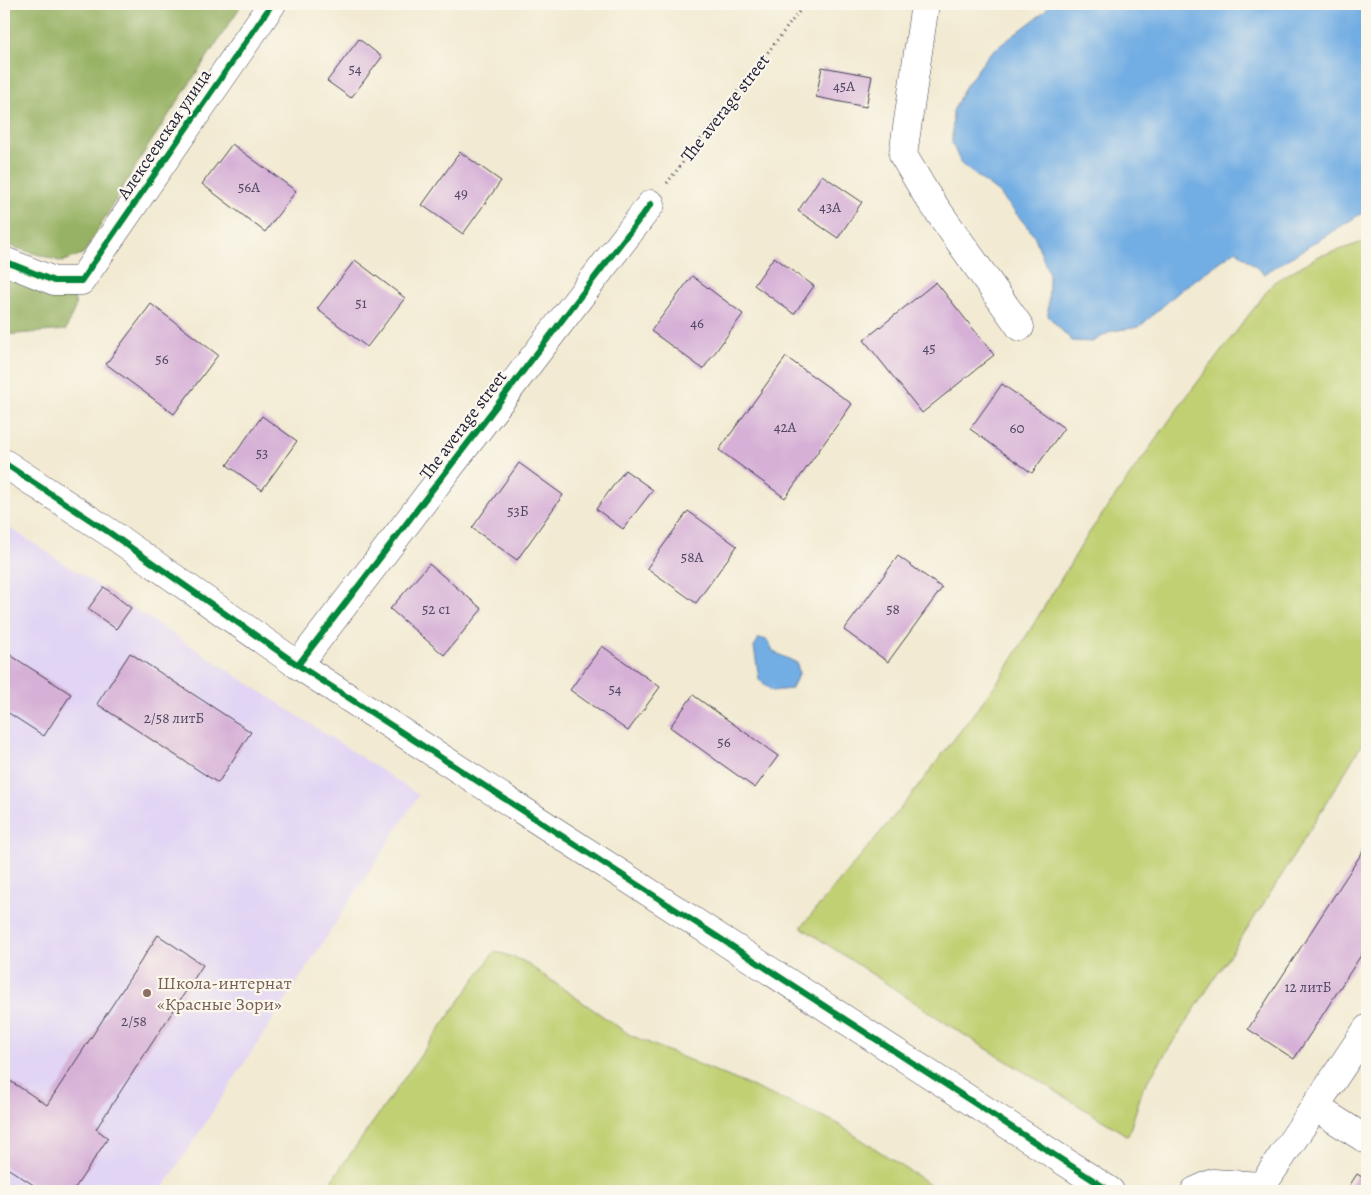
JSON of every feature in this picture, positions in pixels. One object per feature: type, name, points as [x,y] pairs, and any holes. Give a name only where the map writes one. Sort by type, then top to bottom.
[{"type":"street","name":"Алексеевская улица","points":[[4,261],[54,281],[81,281],[272,4]]},
{"type":"street","points":[[925,4],[903,155],[926,194],[1020,326]]},
{"type":"street","name":"The average street","points":[[298,665],[651,204]]},
{"type":"street","points":[[4,463],[110,533],[298,665],[1110,1191]]},
{"type":"street","points":[[1195,1191],[1214,1183],[1264,1188],[1367,1029]]},
{"type":"street","points":[[1315,1107],[1367,1140]]},
{"type":"shaded area","name":"Школа-интернат «Красные Зори»","points":[[4,524],[419,795],[161,1191],[4,1191]]},
{"type":"green space","points":[[4,4],[239,4],[239,9],[143,154],[84,253],[62,262],[4,244]]},
{"type":"green space","points":[[1367,241],[1367,736],[1277,883],[1143,1088],[1128,1136],[958,1031],[801,927],[910,797],[1002,676],[1089,533],[1184,400],[1274,282],[1317,257]]},
{"type":"green space","points":[[4,274],[73,294],[76,305],[66,330],[4,335]]},
{"type":"green space","points":[[495,951],[523,961],[630,1035],[833,1121],[940,1191],[324,1191]]},
{"type":"water","points":[[1050,4],[1367,4],[1367,210],[1264,274],[1236,250],[1180,291],[1139,327],[1112,331],[1092,342],[1072,341],[1048,316],[1049,274],[1034,235],[1000,194],[961,164],[952,143],[953,111],[965,87],[989,54],[1044,12]]},
{"type":"water","points":[[759,638],[767,640],[774,652],[797,663],[799,674],[791,689],[772,691],[759,679],[754,647]]},
{"type":"building","points":[[359,39],[382,57],[351,98],[327,81]]},
{"type":"building","points":[[822,67],[872,76],[866,107],[816,97]]},
{"type":"building","points":[[232,144],[296,191],[265,232],[202,184]]},
{"type":"building","points":[[460,152],[501,181],[463,234],[422,205]]},
{"type":"building","points":[[822,175],[862,202],[838,238],[798,211]]},
{"type":"building","points":[[774,257],[814,286],[794,314],[754,285]]},
{"type":"building","points":[[355,260],[405,298],[367,347],[317,309]]},
{"type":"building","points":[[692,276],[743,314],[703,369],[651,331]]},
{"type":"building","points":[[936,282],[994,355],[922,413],[864,340]]},
{"type":"building","points":[[151,304],[218,355],[174,414],[106,364]]},
{"type":"building","points":[[786,357],[852,404],[785,498],[719,450]]},
{"type":"building","points":[[1002,384],[1064,428],[1032,473],[970,429]]},
{"type":"building","points":[[262,416],[297,441],[262,490],[227,465]]},
{"type":"building","points":[[519,463],[563,495],[517,560],[472,528]]},
{"type":"building","points":[[625,470],[653,490],[623,529],[596,509]]},
{"type":"building","points":[[688,511],[737,546],[696,603],[647,568]]},
{"type":"building","points":[[898,556],[942,588],[888,662],[844,630]]},
{"type":"building","points":[[429,564],[482,609],[444,655],[390,609]]},
{"type":"building","points":[[104,587],[131,608],[116,629],[88,609]]},
{"type":"building","points":[[602,646],[660,687],[628,731],[570,690]]},
{"type":"building","points":[[4,651],[71,694],[44,736],[4,710]]},
{"type":"building","points":[[130,653],[251,732],[218,783],[97,704]]},
{"type":"building","points":[[693,695],[778,756],[755,788],[670,727]]},
{"type":"building","points":[[1367,845],[1367,946],[1294,1059],[1248,1029]]},
{"type":"building","points":[[158,935],[203,965],[96,1129],[108,1138],[73,1191],[43,1191],[4,1166],[4,1077],[47,1105]]},
{"type":"building","points":[[1357,1174],[1367,1180],[1367,1191],[1346,1191]]},
{"type":"cycle path","points":[[4,261],[54,281],[81,281],[272,4]]},
{"type":"cycle path","points":[[298,665],[651,204]]},
{"type":"cycle path","points":[[4,463],[110,533],[298,665],[1110,1191]]},
{"type":"place","name":"Школа-интернат «Красные Зори»","points":[[147,993]]}]
